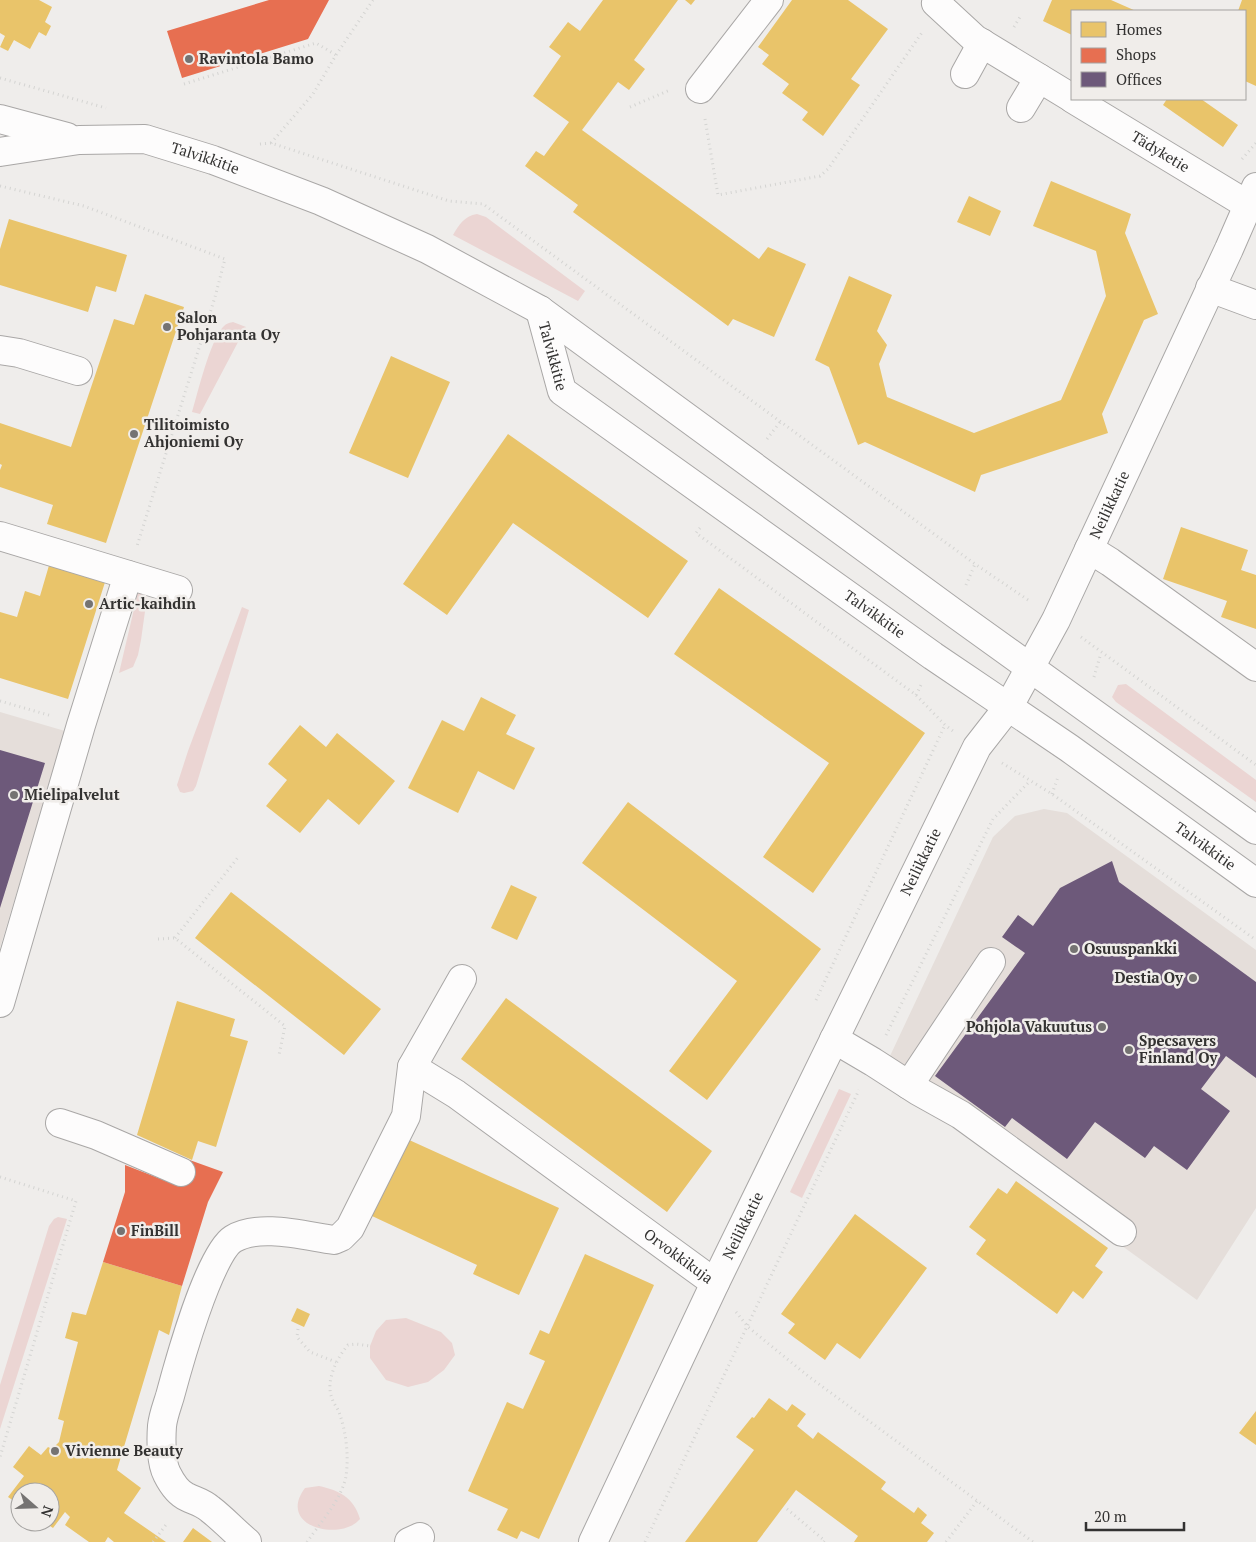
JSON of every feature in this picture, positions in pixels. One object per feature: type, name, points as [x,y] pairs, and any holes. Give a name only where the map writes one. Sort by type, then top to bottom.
[{"type":"street","points":[[700,89],[769,0]]},
{"type":"street","name":"Tädyketie","points":[[936,2],[975,39],[1071,98]]},
{"type":"street","points":[[965,74],[982,43]]},
{"type":"street","points":[[1022,108],[1039,78]]},
{"type":"street","name":"Tädyketie","points":[[1074,100],[1252,196]]},
{"type":"street","name":"Talvikkitie","points":[[0,119],[78,140]]},
{"type":"street","name":"Talvikkitie","points":[[0,152],[78,140],[145,139],[213,160],[321,202],[427,249],[540,310],[1030,668],[1256,830]]},
{"type":"street","name":"Neilikkatie","points":[[593,1542],[715,1283],[977,747],[1009,706],[1056,620],[1252,196]]},
{"type":"street","points":[[1210,288],[1256,305]]},
{"type":"street","name":"Talvikkitie","points":[[540,310],[562,391],[933,656],[1077,754],[1256,884]]},
{"type":"street","points":[[0,350],[19,353],[78,371]]},
{"type":"street","points":[[0,536],[178,590]]},
{"type":"street","points":[[1089,549],[1110,562],[1256,667]]},
{"type":"street","points":[[0,1003],[81,725],[128,575]]},
{"type":"street","points":[[909,1085],[990,962]]},
{"type":"street","points":[[247,1542],[210,1508],[196,1499],[186,1497],[179,1491],[166,1473],[162,1456],[162,1424],[177,1368],[204,1290],[224,1248],[233,1240],[246,1234],[272,1231],[334,1240],[341,1238],[350,1228],[406,1116],[412,1067],[462,979]]},
{"type":"street","points":[[834,1039],[961,1115],[1122,1232]]},
{"type":"street","name":"Orvokkikuja","points":[[412,1067],[456,1094],[715,1283]]},
{"type":"street","points":[[60,1123],[96,1135],[181,1172]]},
{"type":"path","points":[[373,0],[336,55],[313,94],[271,144],[449,201],[483,204],[975,564],[1056,620],[1256,765]]},
{"type":"path","points":[[630,107],[680,86],[700,89],[718,194],[820,176],[828,169],[936,2]]},
{"type":"path","points":[[184,84],[316,43],[336,55]]},
{"type":"path","points":[[0,186],[84,206],[225,259],[215,297],[128,575]]},
{"type":"path","points":[[170,442],[181,446]]},
{"type":"path","points":[[696,533],[916,695],[945,725],[1060,800],[1256,940]]},
{"type":"path","points":[[0,701],[81,725]]},
{"type":"path","points":[[646,1542],[873,1062],[993,819],[1030,781]]},
{"type":"path","points":[[175,938],[239,856]]},
{"type":"path","points":[[158,939],[175,938],[284,1026],[279,1055]]},
{"type":"path","points":[[0,1177],[76,1201],[0,1457]]},
{"type":"path","name":"Orvokkikuja","points":[[715,1283],[748,1327],[808,1376],[1033,1542]]},
{"type":"path","points":[[298,1330],[297,1337],[310,1352],[336,1362]]},
{"type":"path","points":[[307,1542],[341,1492],[346,1476],[347,1445],[339,1410],[332,1399],[330,1391],[336,1362],[348,1345],[370,1346]]},
{"type":"path","points":[[946,1542],[977,1501]]},
{"type":"path","points":[[787,1509],[824,1542]]},
{"type":"path","points":[[154,1542],[168,1522]]},
{"type":"shaded area","points":[[477,214],[486,217],[585,291],[578,301],[453,235],[465,219]]},
{"type":"shaded area","points":[[233,322],[246,327],[200,414],[192,412],[205,367],[218,334],[223,327]]},
{"type":"shaded area","points":[[138,592],[147,597],[138,655],[133,667],[119,673]]},
{"type":"shaded area","points":[[242,607],[249,610],[196,786],[193,791],[180,792],[177,785],[188,751]]},
{"type":"shaded area","points":[[1126,684],[1256,780],[1256,802],[1116,702],[1112,697],[1118,685]]},
{"type":"shaded area","points":[[0,712],[65,731],[0,948]]},
{"type":"shaded area","points":[[1044,809],[1067,813],[1256,950],[1256,1208],[1197,1300],[882,1073],[993,837],[1015,816]]},
{"type":"shaded area","points":[[839,1089],[851,1094],[802,1198],[790,1192]]},
{"type":"shaded area","points":[[58,1217],[67,1219],[0,1429],[0,1385],[49,1226]]},
{"type":"shaded area","points":[[406,1318],[441,1332],[452,1343],[455,1355],[444,1370],[428,1382],[408,1387],[386,1380],[370,1358],[370,1346],[376,1331],[386,1320]]},
{"type":"shaded area","points":[[319,1486],[339,1492],[349,1500],[354,1505],[360,1519],[351,1526],[327,1530],[314,1527],[305,1521],[299,1513],[298,1501],[305,1488]]},
{"type":"building: Homes","points":[[0,0],[39,0],[52,7],[45,22],[51,26],[46,36],[39,32],[30,49],[14,40],[8,51],[0,47],[5,36],[0,33]]},
{"type":"building: Homes","points":[[603,0],[678,0],[634,60],[645,69],[629,90],[618,82],[582,130],[759,259],[768,247],[806,264],[774,337],[733,319],[728,326],[573,212],[578,205],[525,166],[536,151],[544,156],[569,122],[533,96],[561,56],[549,47],[568,22],[580,31]]},
{"type":"building: Homes","points":[[685,0],[695,0],[691,5]]},
{"type":"building: Homes","points":[[792,0],[848,0],[888,29],[851,79],[860,85],[823,136],[802,120],[808,112],[782,93],[789,84],[762,64],[769,55],[758,47]]},
{"type":"building: Homes","points":[[1052,0],[1111,0],[1134,10],[1071,10],[1071,35],[1043,21]]},
{"type":"building: Homes","points":[[1242,0],[1256,0],[1256,86],[1246,81],[1246,10],[1238,10]]},
{"type":"building: Homes","points":[[1166,100],[1202,100],[1238,125],[1223,147],[1163,105]]},
{"type":"building: Homes","points":[[1051,181],[1131,214],[1125,233],[1158,314],[1144,320],[1102,414],[1108,433],[981,475],[975,492],[865,442],[858,445],[829,367],[815,360],[849,276],[892,295],[877,331],[887,345],[879,364],[887,397],[974,433],[1061,400],[1106,296],[1096,251],[1033,226]]},
{"type":"building: Homes","points":[[969,196],[1001,211],[990,236],[957,222]]},
{"type":"building: Homes","points":[[9,219],[127,255],[116,292],[96,286],[88,312],[0,285],[0,249]]},
{"type":"building: Homes","points":[[145,294],[184,307],[106,543],[47,524],[53,505],[0,487],[0,470],[2,465],[0,464],[0,423],[71,447],[114,319],[134,325]]},
{"type":"building: Homes","points":[[391,356],[450,382],[408,478],[349,453]]},
{"type":"building: Homes","points":[[508,434],[688,561],[648,618],[513,523],[447,615],[403,584]]},
{"type":"building: Homes","points":[[1181,527],[1248,550],[1241,570],[1256,575],[1256,629],[1221,617],[1227,601],[1163,579]]},
{"type":"building: Homes","points":[[50,562],[106,579],[68,699],[0,678],[0,612],[17,617],[25,591],[40,596]]},
{"type":"building: Homes","points":[[719,588],[925,733],[813,893],[763,857],[829,763],[674,654]]},
{"type":"building: Homes","points":[[481,697],[516,715],[506,734],[535,748],[514,790],[478,771],[458,813],[408,788],[442,720],[464,731]]},
{"type":"building: Homes","points":[[300,725],[326,747],[337,733],[395,781],[359,825],[328,799],[300,833],[266,806],[287,780],[268,764]]},
{"type":"building: Homes","points":[[628,802],[821,949],[707,1100],[669,1071],[737,981],[582,863]]},
{"type":"building: Homes","points":[[511,885],[537,897],[517,940],[491,928]]},
{"type":"building: Homes","points":[[231,892],[381,1009],[344,1055],[195,938]]},
{"type":"building: Homes","points":[[506,998],[712,1151],[667,1212],[461,1059]]},
{"type":"building: Homes","points":[[177,1001],[235,1019],[230,1036],[248,1041],[216,1147],[198,1141],[192,1160],[137,1135]]},
{"type":"building: Homes","points":[[407,1139],[559,1208],[519,1295],[473,1274],[477,1265],[372,1216]]},
{"type":"building: Homes","points":[[1016,1181],[1108,1248],[1095,1266],[1103,1272],[1083,1299],[1073,1291],[1057,1314],[976,1254],[986,1240],[969,1227],[998,1188],[1007,1194]]},
{"type":"building: Homes","points":[[855,1214],[927,1268],[860,1359],[837,1343],[825,1360],[788,1333],[795,1324],[781,1314]]},
{"type":"building: Homes","points":[[585,1254],[654,1285],[539,1539],[521,1531],[517,1539],[497,1530],[508,1509],[468,1491],[507,1402],[523,1409],[545,1361],[529,1354],[540,1330],[549,1334]]},
{"type":"building: Homes","points":[[103,1262],[182,1286],[169,1335],[159,1330],[117,1470],[141,1488],[124,1513],[166,1542],[114,1542],[108,1537],[105,1542],[89,1542],[65,1525],[70,1517],[65,1512],[60,1519],[60,1482],[19,1482],[24,1476],[13,1467],[29,1446],[41,1455],[48,1447],[52,1449],[59,1442],[64,1421],[58,1419],[78,1342],[65,1338],[72,1312],[86,1315]]},
{"type":"building: Homes","points":[[297,1308],[310,1314],[304,1327],[291,1321]]},
{"type":"building: Homes","points":[[769,1398],[787,1411],[792,1404],[806,1414],[797,1426],[813,1439],[818,1432],[886,1482],[881,1489],[914,1513],[918,1507],[927,1515],[921,1523],[934,1533],[927,1542],[854,1542],[858,1536],[796,1490],[757,1542],[685,1542],[754,1450],[736,1437]]},
{"type":"building: Homes","points":[[1256,1411],[1256,1445],[1239,1433]]},
{"type":"building: Homes","points":[[193,1528],[212,1542],[183,1542]]},
{"type":"building: Shops","points":[[269,0],[329,0],[308,39],[182,78],[167,31]]},
{"type":"building: Shops","points":[[184,1158],[223,1172],[208,1202],[182,1286],[103,1262],[125,1192],[125,1165],[179,1186]]},
{"type":"building: Offices","points":[[0,750],[45,763],[0,908]]},
{"type":"building: Offices","points":[[1112,861],[1119,882],[1256,982],[1256,1078],[1226,1056],[1201,1089],[1230,1111],[1187,1170],[1154,1146],[1145,1158],[1095,1122],[1067,1159],[1012,1118],[1005,1127],[935,1076],[1025,953],[1002,937],[1018,915],[1033,926],[1060,888]]},
{"type":"place","name":"Ravintola Bamo","points":[[189,59]]},
{"type":"place","name":"Salon Pohjaranta Oy","points":[[167,327]]},
{"type":"place","name":"Tilitoimisto Ahjoniemi Oy","points":[[134,434]]},
{"type":"place","name":"Artic-kaihdin","points":[[89,604]]},
{"type":"place","name":"Mielipalvelut","points":[[14,795]]},
{"type":"place","name":"Osuuspankki","points":[[1074,949]]},
{"type":"place","name":"Destia Oy","points":[[1193,978]]},
{"type":"place","name":"Pohjola Vakuutus","points":[[1102,1027]]},
{"type":"place","name":"Specsavers Finland Oy","points":[[1129,1050]]},
{"type":"place","name":"FinBill","points":[[121,1231]]},
{"type":"place","name":"Vivienne Beauty","points":[[55,1451]]}]
